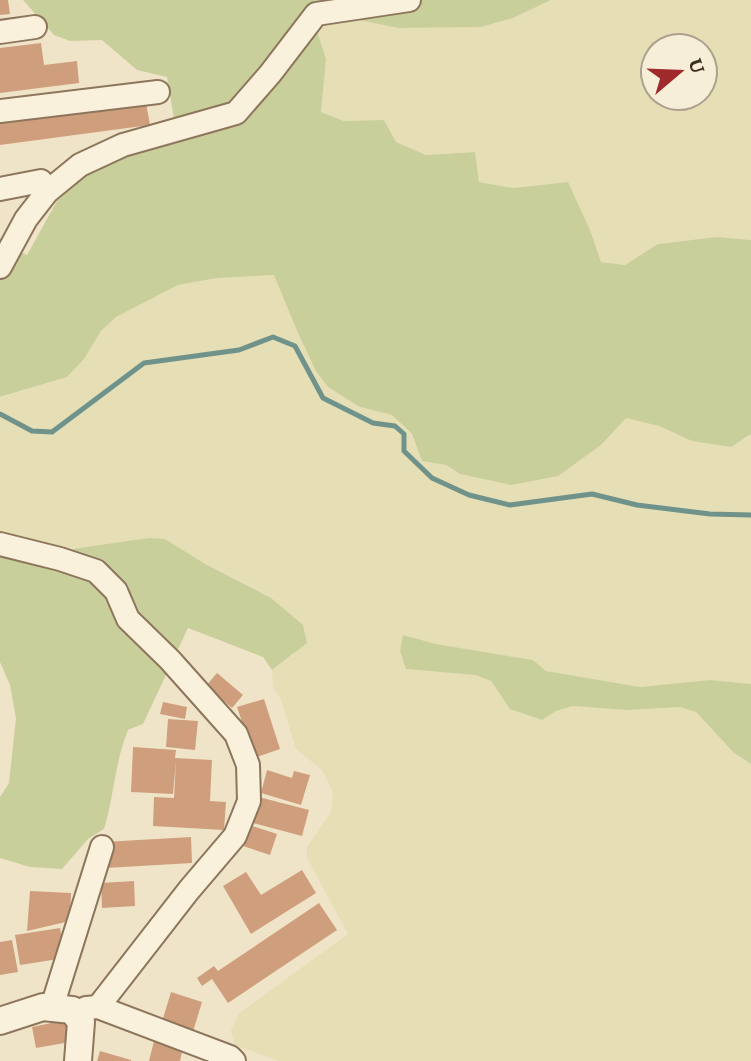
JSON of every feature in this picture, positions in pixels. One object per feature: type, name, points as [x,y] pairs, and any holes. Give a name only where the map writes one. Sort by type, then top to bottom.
[{"type":"street","points":[[0,267],[26,219],[40,201],[80,165],[123,145],[236,113],[316,14],[409,0]]},
{"type":"street","points":[[0,32],[35,27]]},
{"type":"street","points":[[0,111],[158,92]]},
{"type":"street","points":[[0,189],[41,181]]},
{"type":"street","points":[[0,544],[96,571],[116,591],[128,619],[170,660],[236,734],[248,765],[249,801],[235,836],[189,890],[74,1008]]},
{"type":"street","points":[[78,1061],[82,1030],[74,1008],[102,847]]},
{"type":"street","points":[[0,1021],[25,1011],[74,1008],[230,1057],[234,1061]]},
{"type":"shaded area","points":[[551,0],[751,0],[751,240],[717,237],[658,244],[625,265],[601,262],[567,182],[513,188],[479,182],[474,152],[426,155],[396,142],[384,120],[344,121],[321,112],[326,59],[309,10],[398,28],[481,27],[513,18]]},
{"type":"shaded area","points":[[275,275],[303,341],[360,407],[392,415],[412,435],[422,461],[446,465],[460,474],[495,482],[614,429],[626,418],[659,426],[676,435],[746,439],[751,434],[751,684],[710,680],[640,687],[546,671],[533,660],[436,644],[404,635],[400,651],[407,669],[475,675],[491,681],[510,709],[542,720],[572,706],[627,710],[680,707],[696,712],[734,753],[751,764],[751,1061],[279,1061],[235,1045],[231,1031],[238,1015],[348,934],[307,858],[307,847],[331,812],[333,792],[322,770],[296,749],[281,700],[273,687],[272,670],[294,654],[207,565],[165,539],[0,555],[0,398],[67,377],[84,359],[101,331],[116,317],[178,285],[217,278]]},
{"type":"green space","points":[[23,0],[551,0],[513,18],[481,27],[398,28],[310,10],[326,59],[321,112],[344,121],[384,120],[396,142],[426,155],[475,152],[479,182],[513,188],[568,182],[601,262],[625,265],[658,244],[717,237],[751,240],[751,434],[731,447],[692,441],[659,426],[626,418],[601,445],[558,476],[511,485],[460,474],[446,465],[422,461],[412,434],[392,415],[360,407],[328,387],[316,371],[274,275],[217,278],[178,285],[116,317],[101,331],[84,359],[67,377],[0,397],[0,244],[27,255],[57,201],[102,161],[143,147],[178,143],[167,77],[137,70],[102,40],[70,41],[54,35]]},
{"type":"green space","points":[[149,538],[165,539],[271,598],[303,625],[307,643],[272,670],[263,657],[188,628],[143,724],[128,730],[104,829],[88,839],[62,869],[30,867],[0,858],[0,797],[9,783],[16,718],[10,685],[0,662],[0,555],[65,550]]},
{"type":"green space","points":[[403,635],[436,644],[533,660],[546,671],[640,687],[710,680],[751,684],[751,764],[734,753],[696,712],[680,707],[627,710],[572,706],[542,720],[510,709],[491,681],[475,675],[406,669],[400,651]]},
{"type":"building","points":[[0,0],[8,0],[10,14],[0,15]]},
{"type":"building","points":[[41,43],[44,65],[77,61],[79,83],[0,93],[0,48]]},
{"type":"building","points":[[146,103],[150,125],[0,145],[0,122]]},
{"type":"building","points":[[217,673],[243,695],[232,708],[206,686]]},
{"type":"building","points":[[264,699],[280,749],[254,758],[237,707]]},
{"type":"building","points":[[163,702],[187,707],[185,719],[160,714]]},
{"type":"building","points":[[168,719],[198,721],[195,750],[166,747]]},
{"type":"building","points":[[133,747],[176,750],[175,758],[212,760],[210,801],[226,802],[224,830],[153,826],[154,797],[174,798],[176,761],[173,794],[131,792]]},
{"type":"building","points":[[267,770],[292,778],[294,771],[310,775],[301,805],[261,793]]},
{"type":"building","points":[[255,796],[309,810],[302,836],[249,822]]},
{"type":"building","points":[[246,824],[277,834],[270,855],[240,845]]},
{"type":"building","points":[[191,837],[192,863],[106,868],[104,842]]},
{"type":"building","points":[[302,870],[316,893],[251,934],[223,886],[246,872],[261,895]]},
{"type":"building","points":[[134,881],[135,906],[102,908],[101,883]]},
{"type":"building","points":[[30,891],[71,893],[70,921],[27,931]]},
{"type":"building","points":[[319,903],[337,930],[228,1003],[212,979],[202,986],[197,978],[214,966],[218,971]]},
{"type":"building","points":[[60,928],[65,958],[20,965],[15,935]]},
{"type":"building","points":[[12,940],[18,972],[0,975],[0,942]]},
{"type":"building","points":[[171,992],[202,1002],[192,1035],[161,1025]]},
{"type":"building","points":[[66,1020],[70,1042],[36,1048],[32,1027]]},
{"type":"building","points":[[154,1041],[183,1048],[180,1061],[149,1061]]},
{"type":"building","points":[[100,1051],[131,1060],[131,1061],[97,1061]]},
{"type":"waterway","points":[[0,414],[32,431],[52,432],[144,363],[239,350],[273,337],[295,346],[323,398],[373,423],[395,426],[404,434],[404,451],[432,478],[469,495],[510,505],[592,494],[637,505],[710,514],[751,515]]}]
